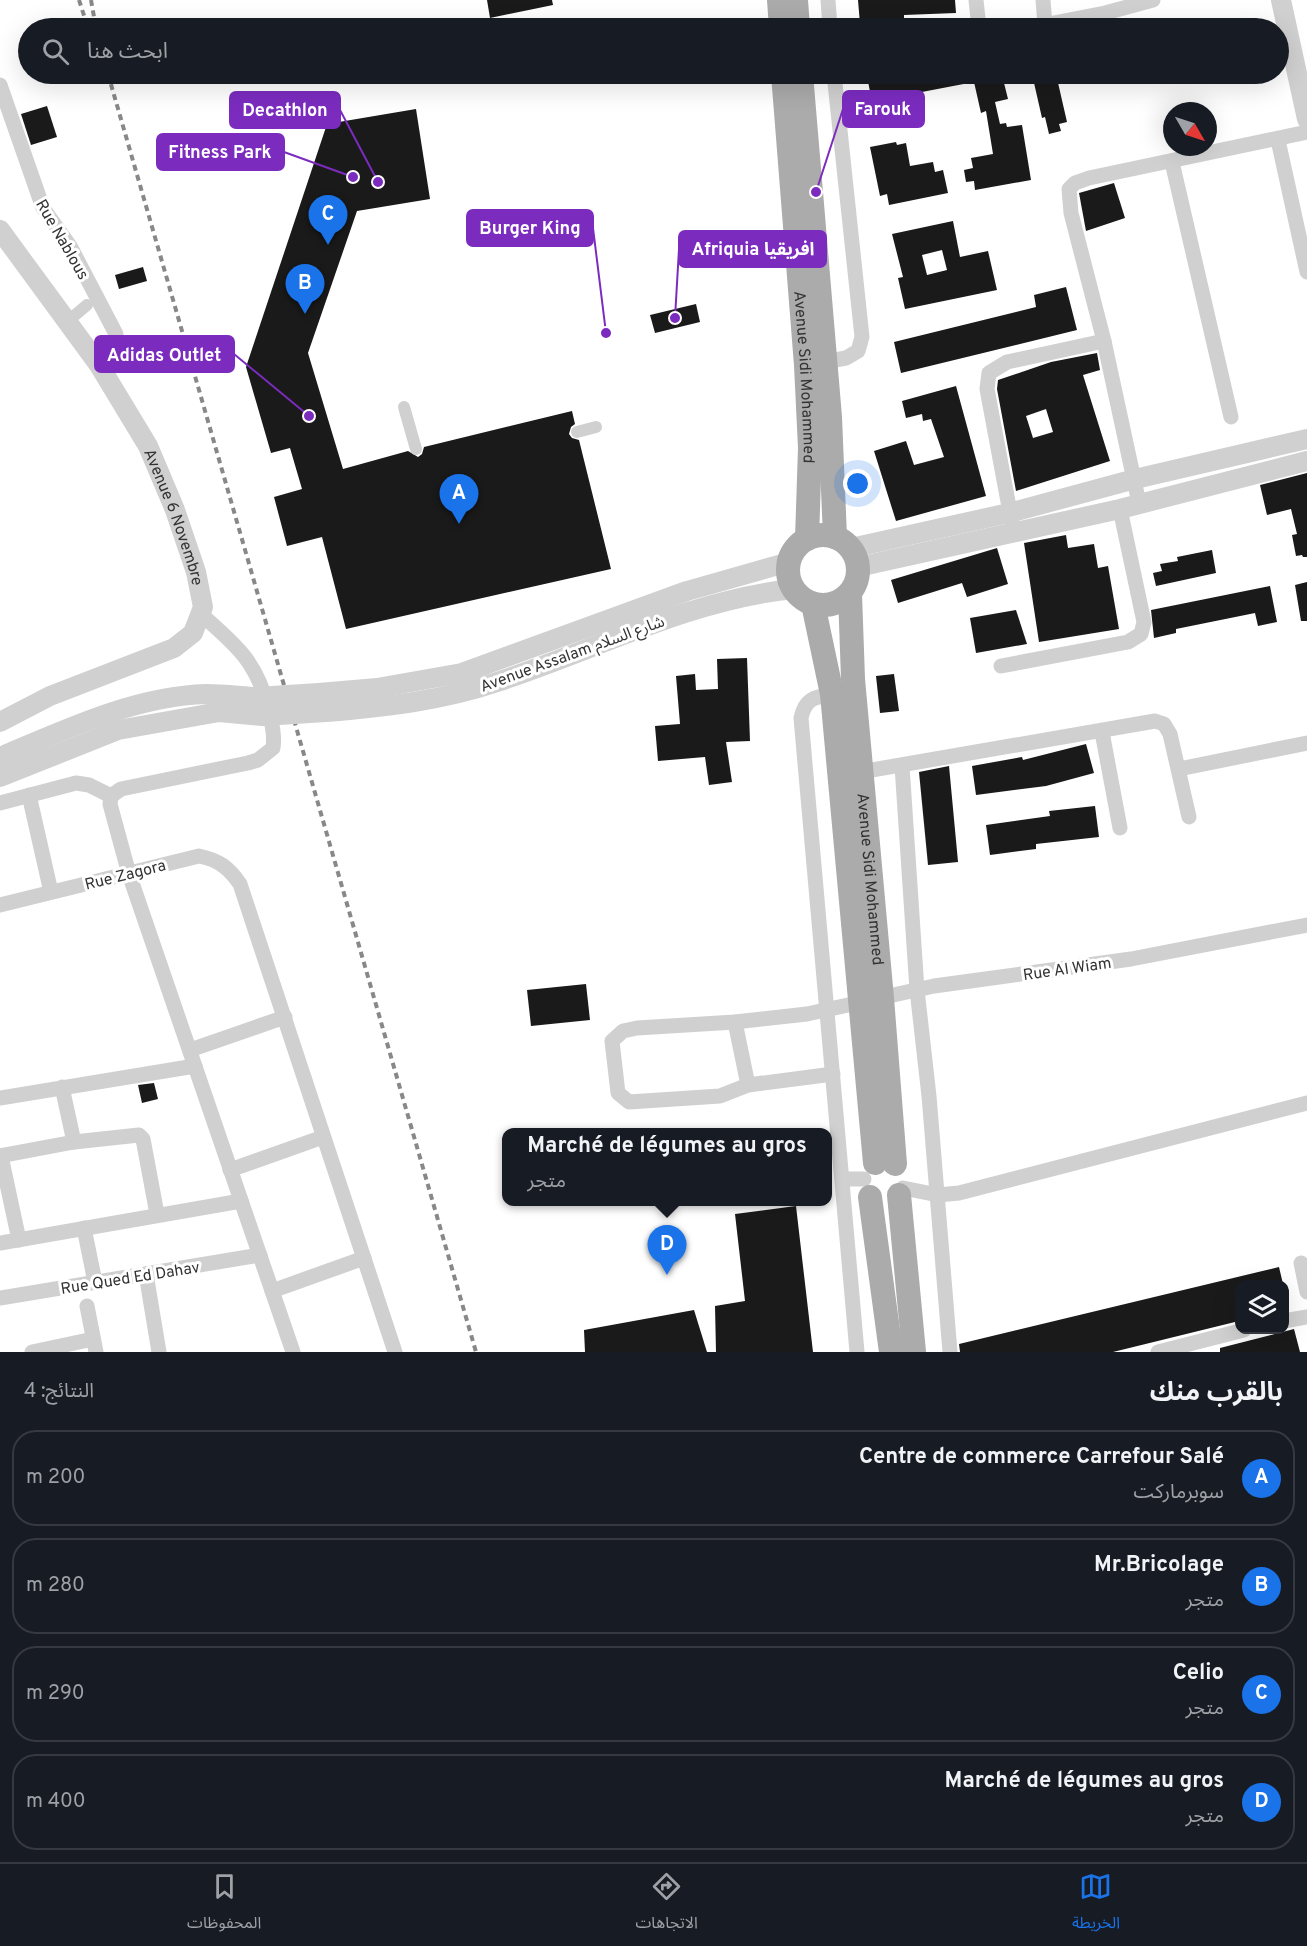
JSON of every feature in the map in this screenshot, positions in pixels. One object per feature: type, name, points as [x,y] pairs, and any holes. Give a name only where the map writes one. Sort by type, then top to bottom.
[{"type":"main road","points":[[779,0],[780,18]]},
{"type":"main road","points":[[796,0],[797,18]]},
{"type":"main road","name":"Avenue Sidi Mohammed","points":[[784,84],[806,365],[810,448],[807,539]]},
{"type":"main road","name":"Avenue Sidi Mohammed","points":[[802,84],[824,362],[848,551]]},
{"type":"main road","points":[[820,535],[848,551],[857,579],[850,594],[832,604],[813,604],[800,597],[793,589],[788,574],[789,562],[796,548],[807,539],[820,535]]},
{"type":"main road","name":"Avenue Sidi Mohammed","points":[[850,594],[872,1000],[869,1176],[891,1352]]},
{"type":"main road","name":"Avenue Sidi Mohammed","points":[[813,604],[832,694],[872,1000]]},
{"type":"main road","points":[[901,1192],[890,1201],[880,1201],[869,1176],[901,1172],[914,1352]]},
{"type":"street","points":[[828,0],[829,18]]},
{"type":"street","points":[[976,0],[978,18]]},
{"type":"street","points":[[1043,0],[1044,18]]},
{"type":"street","points":[[1068,18],[1105,7],[1153,0]]},
{"type":"street","points":[[1285,1],[1288,18]]},
{"type":"street","points":[[1289,22],[1307,119]]},
{"type":"street","name":"Avenue Sidi Mohammed","points":[[824,362],[846,358],[858,351],[862,337],[835,84]]},
{"type":"street","name":"Rue Nablous","points":[[0,85],[43,208],[70,246],[87,297],[116,334]]},
{"type":"street","points":[[1139,503],[1104,341],[1071,213],[1069,189],[1075,183],[1089,178],[1278,140],[1307,132]]},
{"type":"street","points":[[1278,140],[1307,272]]},
{"type":"street","points":[[1172,162],[1231,417]]},
{"type":"street","name":"Avenue 6 Novembre","points":[[0,230],[68,321],[127,408],[148,446],[175,510],[196,572],[202,615]]},
{"type":"street","name":"Rue Nablous","points":[[68,321],[87,297]]},
{"type":"street","points":[[1011,522],[987,389],[989,373],[1007,362],[1104,341]]},
{"type":"street","points":[[404,407],[416,449]]},
{"type":"street","points":[[577,432],[596,427]]},
{"type":"street","points":[[1011,522],[1135,480],[1307,439]]},
{"type":"street","points":[[848,551],[1011,522],[1120,509],[1307,461]]},
{"type":"street","points":[[1000,666],[1128,642],[1141,634],[1144,622],[1120,509]]},
{"type":"street","name":"Avenue Assalam شارع السلام","points":[[0,757],[66,730],[144,705],[205,694],[256,697],[377,688],[469,671],[687,591],[789,562]]},
{"type":"street","name":"Avenue Assalam شارع السلام","points":[[0,777],[118,730],[219,712],[263,716],[326,712],[408,704],[463,692],[540,668],[655,622],[709,606],[793,589]]},
{"type":"street","points":[[0,722],[87,681],[165,653],[193,633],[202,615],[246,656],[256,670],[273,729],[273,748],[258,760],[248,764],[121,789],[111,796],[110,804],[129,874],[293,1352]]},
{"type":"street","points":[[832,694],[813,698],[807,702],[801,718],[833,1074],[869,1176],[857,1352]]},
{"type":"street","points":[[860,772],[1102,732],[1147,721],[1161,722],[1170,734],[1189,817]]},
{"type":"street","points":[[1102,732],[1120,828]]},
{"type":"street","points":[[1179,769],[1307,743]]},
{"type":"street","points":[[903,766],[917,990],[938,1194],[950,1352]]},
{"type":"street","points":[[0,803],[52,787],[84,783],[111,796]]},
{"type":"street","points":[[28,795],[51,892]]},
{"type":"street","name":"Rue Zagora","points":[[0,905],[199,856],[225,865],[240,884],[285,1017]]},
{"type":"street","name":"Rue Al Wiam","points":[[833,1074],[748,1085],[720,1096],[641,1103],[624,1101],[618,1093],[612,1041],[618,1034],[637,1028],[735,1022],[828,1010],[917,990],[1131,959],[1307,925]]},
{"type":"street","points":[[190,1050],[285,1017],[395,1352]]},
{"type":"street","points":[[735,1022],[748,1085]]},
{"type":"street","points":[[0,1098],[195,1066]]},
{"type":"street","points":[[62,1087],[74,1143]]},
{"type":"street","points":[[901,1192],[958,1193],[1307,1102]]},
{"type":"street","points":[[19,1240],[0,1156],[132,1134],[141,1137],[157,1214]]},
{"type":"street","points":[[230,1170],[323,1137]]},
{"type":"street","points":[[0,1243],[241,1201]]},
{"type":"street","points":[[84,1228],[95,1282]]},
{"type":"street","name":"Rue Qued Ed Dahav","points":[[0,1298],[260,1255]]},
{"type":"street","points":[[272,1291],[364,1258]]},
{"type":"street","points":[[1301,1263],[1307,1292]]},
{"type":"street","points":[[146,1274],[159,1352]]},
{"type":"street","points":[[32,1352],[94,1346],[87,1306]]},
{"type":"street","points":[[1289,1320],[1307,1317]]},
{"type":"street","points":[[1158,1352],[1235,1331]]},
{"type":"building","points":[[487,0],[552,0],[553,5],[490,18]]},
{"type":"building","points":[[858,0],[955,0],[956,13],[904,15],[904,18],[860,18]]},
{"type":"building","points":[[869,84],[964,84],[901,96],[906,121],[887,125],[886,121],[876,123]]},
{"type":"building","points":[[974,84],[1004,84],[1008,99],[995,102],[1000,124],[1006,123],[1007,127],[1022,125],[1031,180],[975,190],[974,181],[966,182],[964,170],[973,168],[971,158],[993,154],[986,111],[981,113]]},
{"type":"building","points":[[1034,84],[1058,84],[1067,122],[1059,124],[1061,131],[1049,134],[1045,117],[1042,118]]},
{"type":"building","points":[[47,106],[57,137],[31,145],[21,114]]},
{"type":"building","points":[[416,109],[430,199],[357,211],[308,353],[343,469],[408,451],[418,457],[422,454],[424,447],[572,411],[575,424],[571,427],[569,434],[572,438],[579,440],[611,569],[346,629],[322,537],[287,546],[274,497],[302,489],[290,448],[271,453],[246,367],[327,124]]},
{"type":"building","points":[[896,142],[897,145],[906,143],[910,166],[933,162],[935,172],[943,170],[948,193],[889,205],[887,194],[880,196],[870,147]]},
{"type":"building","points":[[1114,183],[1125,218],[1086,231],[1079,193]]},
{"type":"building","points":[[953,221],[960,257],[988,251],[997,290],[905,309],[898,278],[903,277],[892,234]],"holes":[[[942,250],[947,270],[927,275],[922,255]]]},
{"type":"building","points":[[143,267],[147,281],[119,289],[115,275]]},
{"type":"building","points":[[1066,287],[1077,330],[901,373],[894,342],[1036,307],[1034,295]]},
{"type":"building","points":[[696,304],[700,322],[655,333],[650,315]]},
{"type":"building","points":[[1097,353],[1100,370],[1083,375],[1110,461],[1016,491],[997,389],[998,380],[1051,362]],"holes":[[[1046,409],[1053,432],[1033,438],[1026,416]]]},
{"type":"building","points":[[956,386],[986,496],[896,521],[874,451],[906,441],[914,465],[944,457],[931,419],[923,421],[922,414],[906,418],[902,401]]},
{"type":"building","points":[[1307,473],[1307,557],[1303,557],[1302,555],[1296,556],[1292,535],[1297,534],[1291,509],[1267,515],[1260,485]]},
{"type":"building","points":[[1066,535],[1068,548],[1094,544],[1098,568],[1108,566],[1119,629],[1039,642],[1024,543]]},
{"type":"building","points":[[997,548],[1008,584],[967,597],[962,583],[898,603],[891,580]]},
{"type":"building","points":[[1212,550],[1216,573],[1156,586],[1153,573],[1162,571],[1160,564],[1178,561],[1177,557]]},
{"type":"building","points":[[1307,582],[1307,621],[1301,621],[1295,585]]},
{"type":"building","points":[[1270,586],[1277,622],[1258,626],[1255,613],[1176,629],[1176,633],[1154,638],[1151,610]]},
{"type":"building","points":[[1016,610],[1027,644],[976,653],[970,618]]},
{"type":"building","points":[[747,658],[750,741],[726,742],[732,782],[709,785],[705,757],[658,761],[655,726],[680,724],[676,676],[695,674],[696,690],[718,689],[717,659]]},
{"type":"building","points":[[894,674],[899,711],[880,713],[876,676]]},
{"type":"building","points":[[1086,744],[1094,773],[1046,786],[976,795],[972,766],[1022,757],[1023,760]]},
{"type":"building","points":[[949,766],[958,862],[928,865],[919,772]]},
{"type":"building","points":[[1095,806],[1099,837],[1036,844],[1036,849],[990,855],[986,825],[1050,816],[1049,811]]},
{"type":"building","points":[[586,984],[590,1020],[531,1026],[527,990]]},
{"type":"building","points":[[154,1083],[158,1099],[142,1103],[138,1085]]},
{"type":"building","points":[[796,1206],[813,1352],[716,1352],[715,1306],[745,1301],[735,1214]]},
{"type":"building","points":[[1279,1267],[1282,1280],[1235,1280],[1235,1322],[1113,1352],[960,1352],[959,1344]]},
{"type":"building","points":[[694,1310],[707,1352],[585,1352],[584,1330]]},
{"type":"building","points":[[1294,1329],[1300,1352],[1220,1352],[1220,1348],[1275,1334],[1289,1334],[1289,1330]]},
{"type":"railway","points":[[79,0],[85,18]]},
{"type":"railway","points":[[91,0],[94,18]]},
{"type":"railway","points":[[111,84],[476,1352]]},
{"type":"place","name":"Fitness Park","points":[[353,177]]},
{"type":"place","name":"Decathlon","points":[[378,182]]},
{"type":"place","name":"Farouk","points":[[816,192]]},
{"type":"place","name":"Celio","points":[[328,245]]},
{"type":"place","name":"Mr.Bricolage","points":[[305,314]]},
{"type":"place","name":"Afriquia افريقيا","points":[[675,318]]},
{"type":"place","name":"Burger King","points":[[606,333]]},
{"type":"place","name":"Adidas Outlet","points":[[309,416]]},
{"type":"place","name":"Centre de commerce Carrefour Salé","points":[[459,524]]},
{"type":"place","name":"Marché de légumes au gros","points":[[667,1275]]}]
